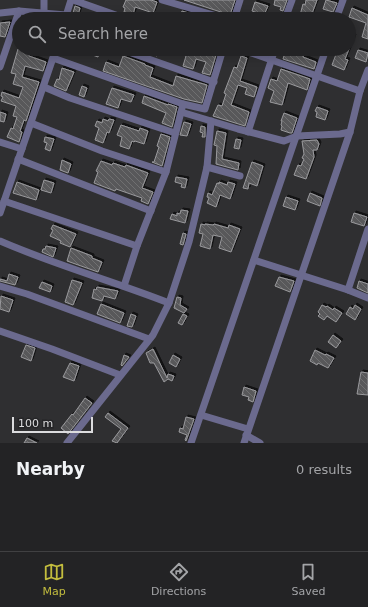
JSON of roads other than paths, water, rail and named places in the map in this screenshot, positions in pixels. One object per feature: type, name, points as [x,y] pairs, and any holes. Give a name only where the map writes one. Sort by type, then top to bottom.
[{"type":"street","points":[[0,13],[19,11],[44,12],[44,0]]},
{"type":"street","points":[[67,12],[72,0],[107,12]]},
{"type":"street","points":[[162,0],[203,12]]},
{"type":"street","points":[[236,12],[240,0]]},
{"type":"street","points":[[288,12],[292,0]]},
{"type":"street","points":[[339,12],[343,0]]},
{"type":"street","points":[[0,67],[12,32]]},
{"type":"street","points":[[140,56],[214,82]]},
{"type":"street","points":[[0,213],[53,58],[183,104],[205,109],[221,56]]},
{"type":"street","points":[[260,56],[316,77],[360,91]]},
{"type":"street","points":[[248,132],[272,56]]},
{"type":"street","points":[[191,443],[324,56]]},
{"type":"street","points":[[244,443],[350,132],[360,91],[368,70]]},
{"type":"street","points":[[44,87],[77,100],[175,132]]},
{"type":"street","points":[[124,286],[137,246],[166,172],[183,104]]},
{"type":"street","points":[[181,112],[284,141],[297,136],[340,134],[350,132]]},
{"type":"street","points":[[67,443],[152,335],[169,303],[189,242],[207,167],[211,121]]},
{"type":"street","points":[[31,123],[102,151],[166,172]]},
{"type":"street","points":[[0,142],[22,149]]},
{"type":"street","points":[[18,159],[151,211]]},
{"type":"street","points":[[207,167],[240,176]]},
{"type":"street","points":[[4,201],[137,246]]},
{"type":"street","points":[[348,290],[368,229]]},
{"type":"street","points":[[0,240],[33,255],[169,303]]},
{"type":"street","points":[[254,260],[348,290],[368,298]]},
{"type":"street","points":[[0,286],[27,294],[149,339]]},
{"type":"street","points":[[0,331],[120,375]]},
{"type":"street","points":[[201,415],[247,432],[260,443]]}]
